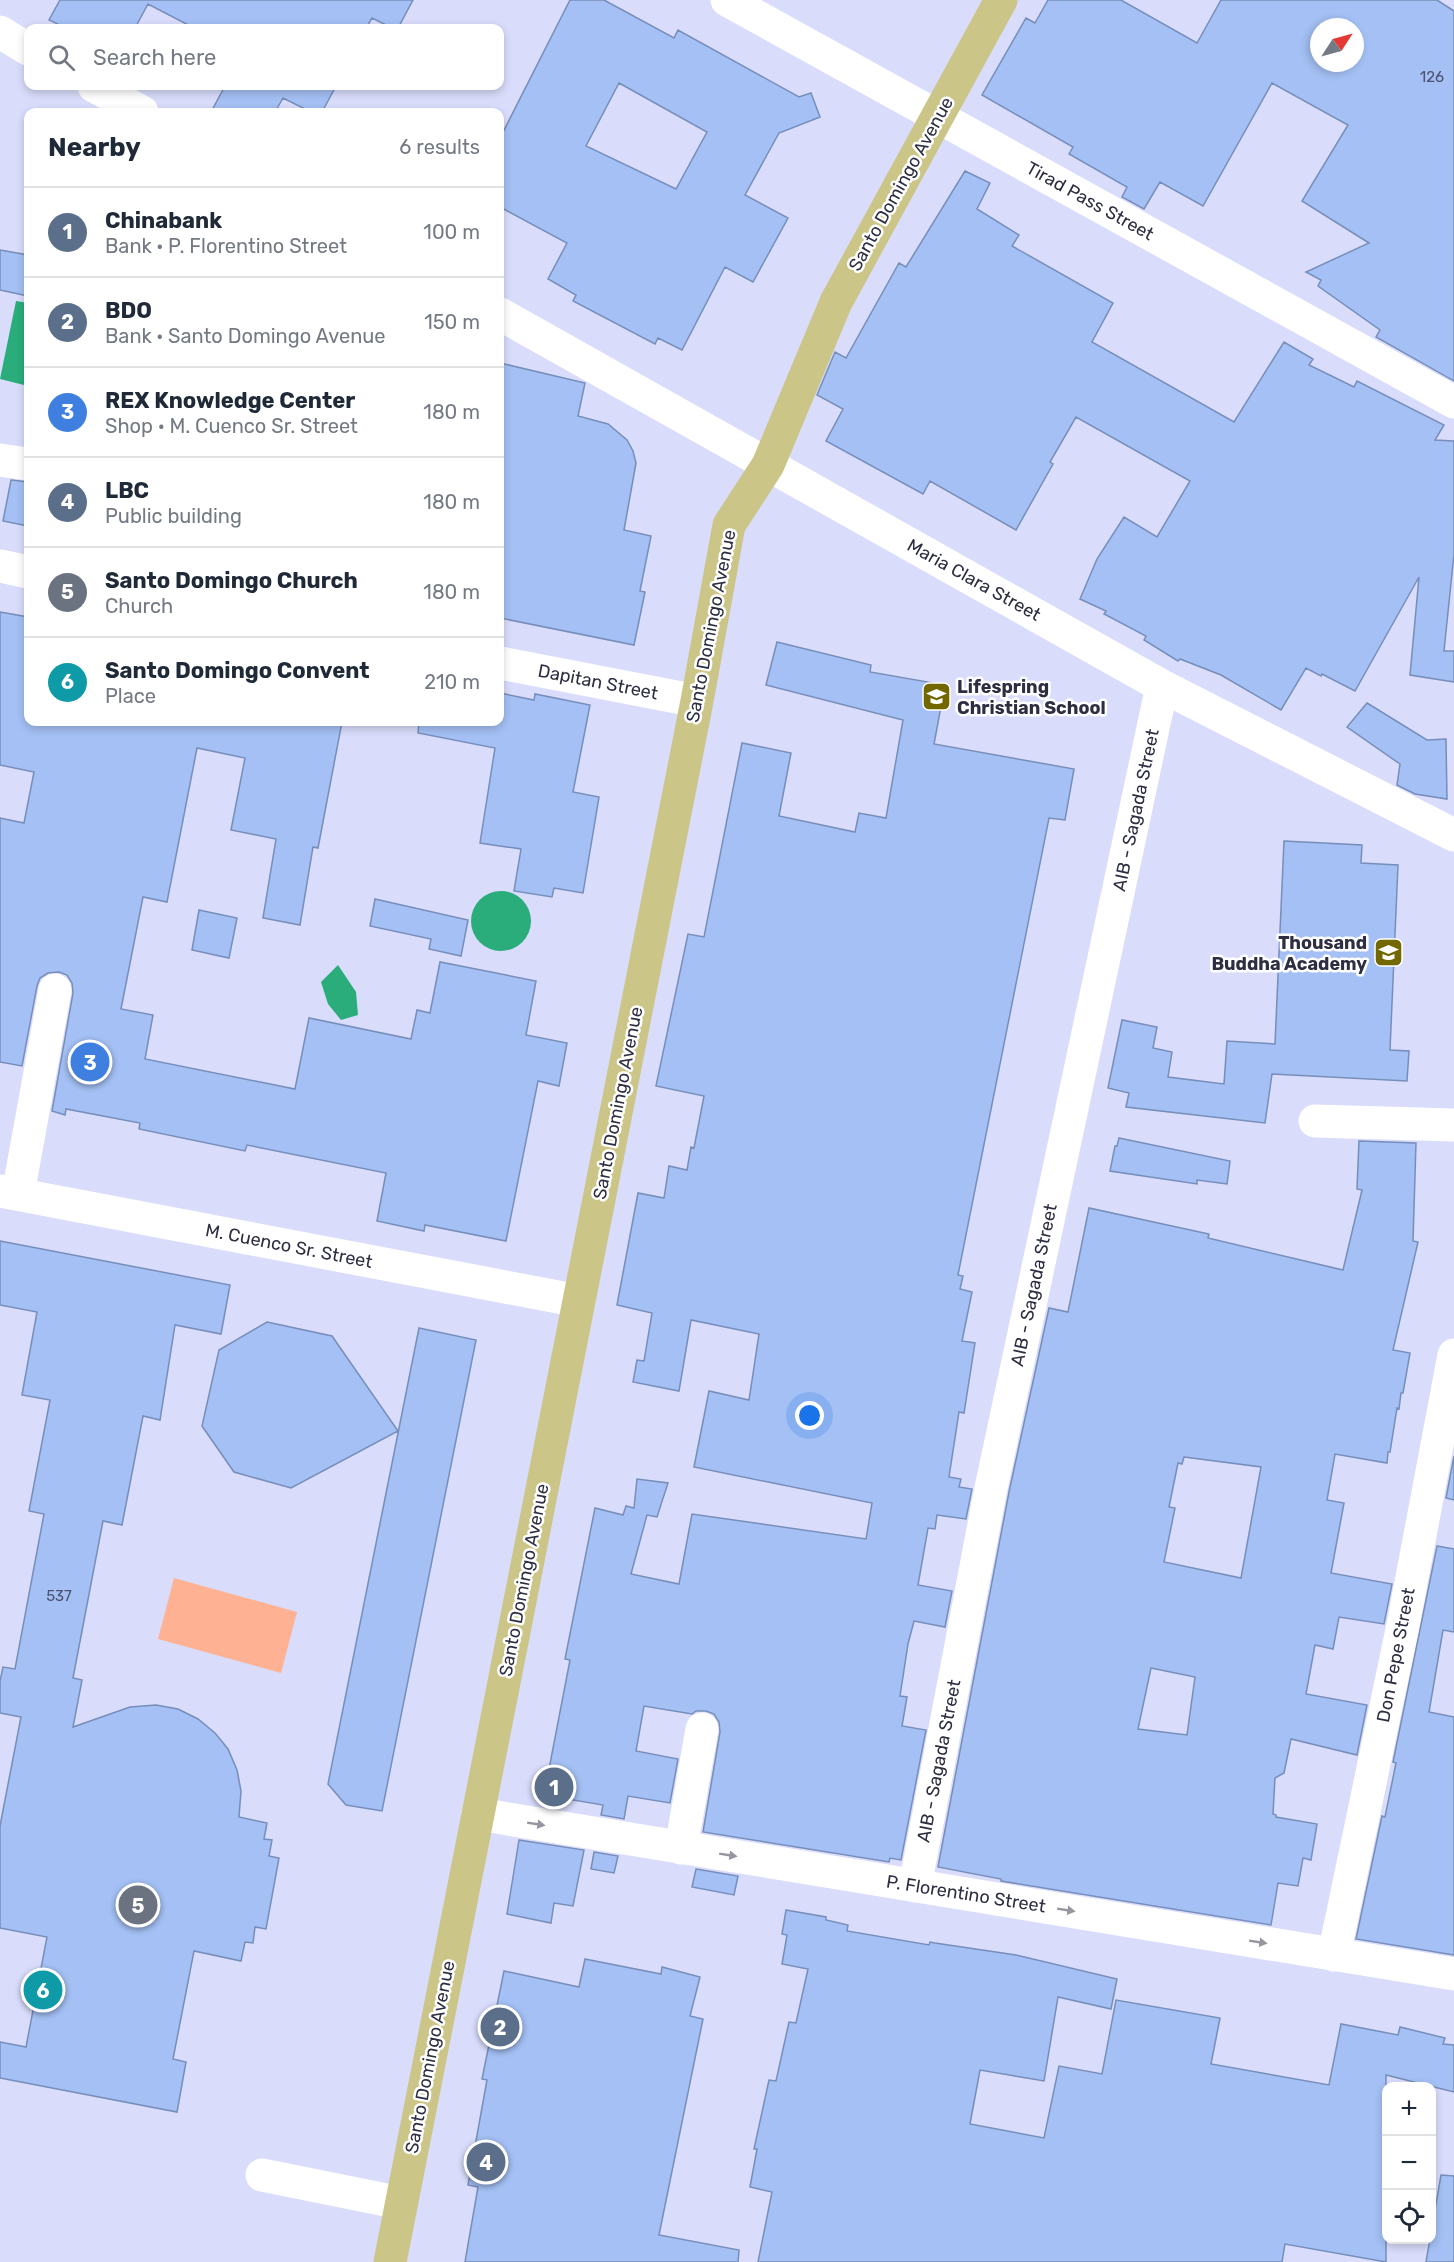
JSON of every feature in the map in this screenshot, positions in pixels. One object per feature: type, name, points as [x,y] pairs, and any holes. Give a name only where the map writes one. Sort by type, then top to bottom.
[{"type":"main road","name":"Santo Domingo Avenue","points":[[390,2262],[697,702],[729,525],[768,465],[836,303],[1001,0]]},
{"type":"street","name":"Tirad Pass Street","points":[[726,0],[1454,402]]},
{"type":"street","points":[[0,33],[24,47]]},
{"type":"street","points":[[101,90],[135,108]]},
{"type":"street","name":"Maria Clara Street","points":[[504,316],[1162,686],[1454,835]]},
{"type":"street","points":[[0,460],[24,463]]},
{"type":"street","points":[[0,566],[24,571]]},
{"type":"street","name":"Dapitan Street","points":[[504,664],[697,702]]},
{"type":"street","name":"AIB - Sagada Street","points":[[915,1886],[994,1476],[1162,686]]},
{"type":"street","points":[[9,1193],[55,990]]},
{"type":"street","points":[[1315,1121],[1454,1125]]},
{"type":"street","name":"M. Cuenco Sr. Street","points":[[9,1193],[579,1301]]},
{"type":"street","name":"Don Pepe Street","points":[[1334,1954],[1403,1625],[1454,1354]]},
{"type":"street","points":[[681,1848],[702,1729]]},
{"type":"street","name":"P. Florentino Street","points":[[478,1814],[1454,1974]]},
{"type":"street","points":[[262,2175],[402,2203]]},
{"type":"shaded area","points":[[16,301],[24,302],[24,385],[0,379]]},
{"type":"shaded area","points":[[501,891],[522,900],[531,921],[522,942],[501,951],[480,942],[471,921],[480,900]]},
{"type":"shaded area","points":[[338,965],[356,992],[358,1015],[341,1020],[328,1004],[321,982]]},
{"type":"shaded area","points":[[174,1578],[297,1612],[281,1673],[158,1639]]},
{"type":"building","points":[[60,0],[413,0],[400,24],[384,24],[372,18],[368,24],[186,24],[148,4],[137,24],[58,24],[49,20]]},
{"type":"building","points":[[570,0],[604,0],[674,38],[678,30],[799,97],[811,93],[820,117],[779,133],[745,195],[788,218],[753,282],[725,267],[682,350],[658,338],[655,344],[573,301],[576,295],[548,279],[567,243],[504,209],[504,130]],"holes":[[[619,83],[707,132],[676,189],[586,146]]]},
{"type":"building","points":[[1048,0],[1121,0],[1197,43],[1221,0],[1437,0],[1454,11],[1454,381],[1376,337],[1380,330],[1318,286],[1321,280],[1306,272],[1369,243],[1302,201],[1348,125],[1272,83],[1203,206],[1160,182],[1144,209],[1122,197],[1127,187],[1069,154],[1073,147],[982,95],[1026,18],[1035,23]]},
{"type":"building","points":[[223,90],[334,90],[324,108],[303,108],[283,98],[277,108],[213,108]]},
{"type":"building","points":[[965,171],[990,183],[977,209],[1019,235],[1012,246],[1113,303],[1092,342],[1234,422],[1284,342],[1313,359],[1309,365],[1354,387],[1357,381],[1444,425],[1435,440],[1454,441],[1454,554],[1444,651],[1454,651],[1454,682],[1410,675],[1419,577],[1355,691],[1306,668],[1281,710],[1221,675],[1180,659],[1178,661],[1144,640],[1146,636],[1104,614],[1106,611],[1080,599],[1097,559],[1124,517],[1157,537],[1190,481],[1076,417],[1050,462],[1053,464],[1016,530],[930,481],[923,494],[826,441],[843,409],[817,395],[835,352],[846,358],[899,263],[906,267]]},
{"type":"building","points":[[0,250],[24,254],[24,295],[0,290]]},
{"type":"building","points":[[504,364],[585,383],[578,416],[608,424],[627,440],[633,451],[636,463],[624,530],[651,536],[640,591],[645,592],[634,645],[504,619]]},
{"type":"building","points":[[11,480],[24,482],[24,525],[3,521]]},
{"type":"building","points":[[0,612],[24,616],[24,726],[341,726],[318,848],[313,847],[300,925],[263,918],[276,839],[231,830],[245,758],[197,748],[167,902],[143,897],[121,1009],[153,1015],[145,1059],[295,1089],[309,1018],[411,1039],[417,1010],[430,1013],[440,962],[536,981],[526,1035],[567,1043],[559,1086],[538,1081],[506,1241],[425,1225],[424,1231],[377,1221],[386,1173],[247,1145],[245,1151],[139,1129],[140,1123],[66,1109],[65,1115],[52,1111],[73,993],[72,983],[67,975],[59,972],[48,973],[40,978],[22,1066],[0,1062],[0,818],[24,823],[34,772],[0,765]]},
{"type":"building","points":[[777,642],[871,665],[870,672],[945,685],[934,744],[1074,769],[1065,820],[1049,818],[958,1275],[963,1276],[960,1289],[972,1292],[962,1341],[975,1343],[964,1413],[959,1412],[949,1477],[961,1479],[959,1487],[972,1489],[966,1519],[937,1515],[935,1529],[928,1528],[918,1585],[952,1591],[945,1627],[914,1621],[908,1644],[900,1696],[907,1697],[902,1726],[926,1730],[901,1860],[890,1858],[889,1862],[703,1832],[720,1732],[719,1722],[714,1714],[706,1711],[696,1711],[692,1714],[644,1706],[636,1751],[678,1759],[670,1803],[628,1796],[624,1819],[601,1815],[603,1805],[544,1795],[570,1660],[565,1659],[595,1508],[623,1515],[626,1506],[634,1508],[637,1479],[668,1483],[657,1517],[647,1515],[631,1574],[679,1584],[692,1514],[866,1539],[872,1503],[694,1467],[709,1391],[749,1400],[759,1334],[691,1320],[679,1391],[633,1382],[637,1360],[644,1361],[652,1313],[617,1305],[638,1193],[664,1198],[669,1166],[687,1170],[691,1147],[694,1148],[704,1096],[656,1086],[688,934],[704,937],[742,743],[791,753],[779,816],[855,832],[859,813],[886,818],[903,720],[766,685]]},
{"type":"building","points":[[504,694],[534,700],[535,694],[590,705],[573,792],[599,797],[583,893],[554,888],[552,897],[514,891],[521,849],[480,843],[495,748],[418,733],[419,726],[504,726]]},
{"type":"building","points":[[1367,703],[1427,740],[1446,739],[1447,799],[1415,794],[1397,785],[1400,764],[1347,727]]},
{"type":"building","points":[[1284,841],[1362,845],[1361,863],[1398,865],[1390,1050],[1409,1051],[1407,1081],[1272,1074],[1265,1123],[1126,1107],[1129,1093],[1108,1088],[1122,1020],[1157,1027],[1153,1048],[1172,1052],[1168,1077],[1224,1084],[1227,1041],[1275,1044]]},
{"type":"building","points":[[375,899],[468,920],[461,956],[429,949],[431,939],[370,926]]},
{"type":"building","points":[[199,910],[237,918],[229,958],[192,950]]},
{"type":"building","points":[[1119,1138],[1230,1161],[1227,1184],[1197,1180],[1197,1184],[1110,1171]]},
{"type":"building","points":[[1359,1141],[1416,1143],[1413,1241],[1418,1242],[1393,1350],[1410,1353],[1403,1393],[1401,1393],[1399,1409],[1397,1408],[1390,1452],[1388,1452],[1387,1463],[1335,1454],[1327,1500],[1344,1503],[1331,1573],[1392,1584],[1384,1624],[1339,1617],[1333,1649],[1315,1645],[1306,1694],[1367,1705],[1357,1755],[1291,1739],[1284,1773],[1275,1778],[1273,1814],[1276,1817],[1317,1824],[1311,1860],[1303,1858],[1298,1886],[1278,1883],[1271,1925],[1001,1881],[1001,1879],[938,1867],[1009,1492],[1049,1308],[1068,1312],[1089,1208],[1209,1234],[1208,1238],[1343,1270],[1362,1190],[1357,1189]],"holes":[[[1184,1457],[1261,1467],[1241,1578],[1164,1562],[1175,1508],[1169,1507],[1178,1463],[1182,1464]],[[1151,1668],[1195,1677],[1187,1735],[1138,1729]]]},
{"type":"building","points":[[0,1241],[230,1285],[221,1334],[175,1325],[160,1420],[143,1416],[122,1525],[103,1521],[73,1678],[82,1680],[73,1727],[130,1707],[156,1705],[178,1709],[198,1719],[215,1733],[228,1749],[237,1770],[241,1791],[239,1817],[267,1823],[264,1839],[272,1840],[269,1856],[279,1858],[266,1929],[255,1927],[253,1943],[245,1942],[241,1961],[194,1951],[173,2059],[186,2062],[177,2112],[0,2078],[0,2042],[26,2047],[47,1937],[0,1928],[0,1826],[21,1717],[0,1713],[0,1681],[3,1667],[15,1669],[44,1514],[29,1511],[50,1400],[22,1395],[37,1312],[0,1305]]},
{"type":"building","points":[[267,1322],[332,1336],[398,1431],[291,1488],[234,1472],[202,1426],[219,1350]]},
{"type":"building","points":[[419,1328],[476,1340],[382,1811],[346,1805],[328,1784]]},
{"type":"building","points":[[1454,1456],[1454,1500],[1446,1498]]},
{"type":"building","points":[[1437,1546],[1454,1549],[1454,1632],[1443,1630],[1429,1712],[1454,1717],[1454,1955],[1356,1939],[1382,1816],[1385,1817],[1396,1763],[1393,1762]]},
{"type":"building","points":[[519,1840],[584,1850],[573,1906],[554,1903],[551,1923],[507,1914]]},
{"type":"building","points":[[594,1852],[618,1856],[614,1873],[591,1869]]},
{"type":"building","points":[[696,1869],[738,1876],[734,1895],[692,1887]]},
{"type":"building","points":[[786,1910],[826,1917],[826,1920],[848,1925],[847,1931],[929,1945],[930,1942],[1016,1955],[1117,1979],[1111,2009],[1058,1997],[1044,2081],[980,2070],[970,2124],[1044,2138],[1059,2066],[1102,2074],[1116,2000],[1220,2018],[1211,2064],[1329,2085],[1341,2024],[1398,2035],[1400,2027],[1445,2038],[1443,2044],[1454,2045],[1454,2092],[1436,2088],[1436,2082],[1414,2082],[1386,2075],[1386,2082],[1382,2082],[1382,2244],[1386,2244],[1386,2262],[1285,2244],[1282,2262],[758,2262],[772,2192],[750,2187],[757,2149],[754,2149],[769,2080],[776,2081],[789,2022],[796,2023],[808,1969],[782,1964],[787,1935],[782,1934]]},
{"type":"building","points":[[585,1959],[661,1974],[662,1967],[700,1977],[690,2016],[703,2019],[659,2235],[739,2250],[738,2262],[465,2262],[478,2187],[468,2185],[487,2080],[482,2079],[504,1971],[579,1987]]},
{"type":"building","points":[[1441,2175],[1454,2176],[1454,2262],[1426,2262],[1429,2244],[1436,2244],[1436,2204]]},
{"type":"place","name":"Lifespring Christian School","points":[[936,697]]},
{"type":"place","name":"Thousand Buddha Academy","points":[[1388,953]]},
{"type":"place","name":"REX Knowledge Center","points":[[90,1062]]},
{"type":"place","name":"Chinabank","points":[[554,1787]]},
{"type":"place","name":"Santo Domingo Church","points":[[138,1905]]},
{"type":"place","name":"Santo Domingo Convent","points":[[43,1990]]},
{"type":"place","name":"BDO","points":[[500,2027]]},
{"type":"place","name":"LBC","points":[[486,2162]]}]
